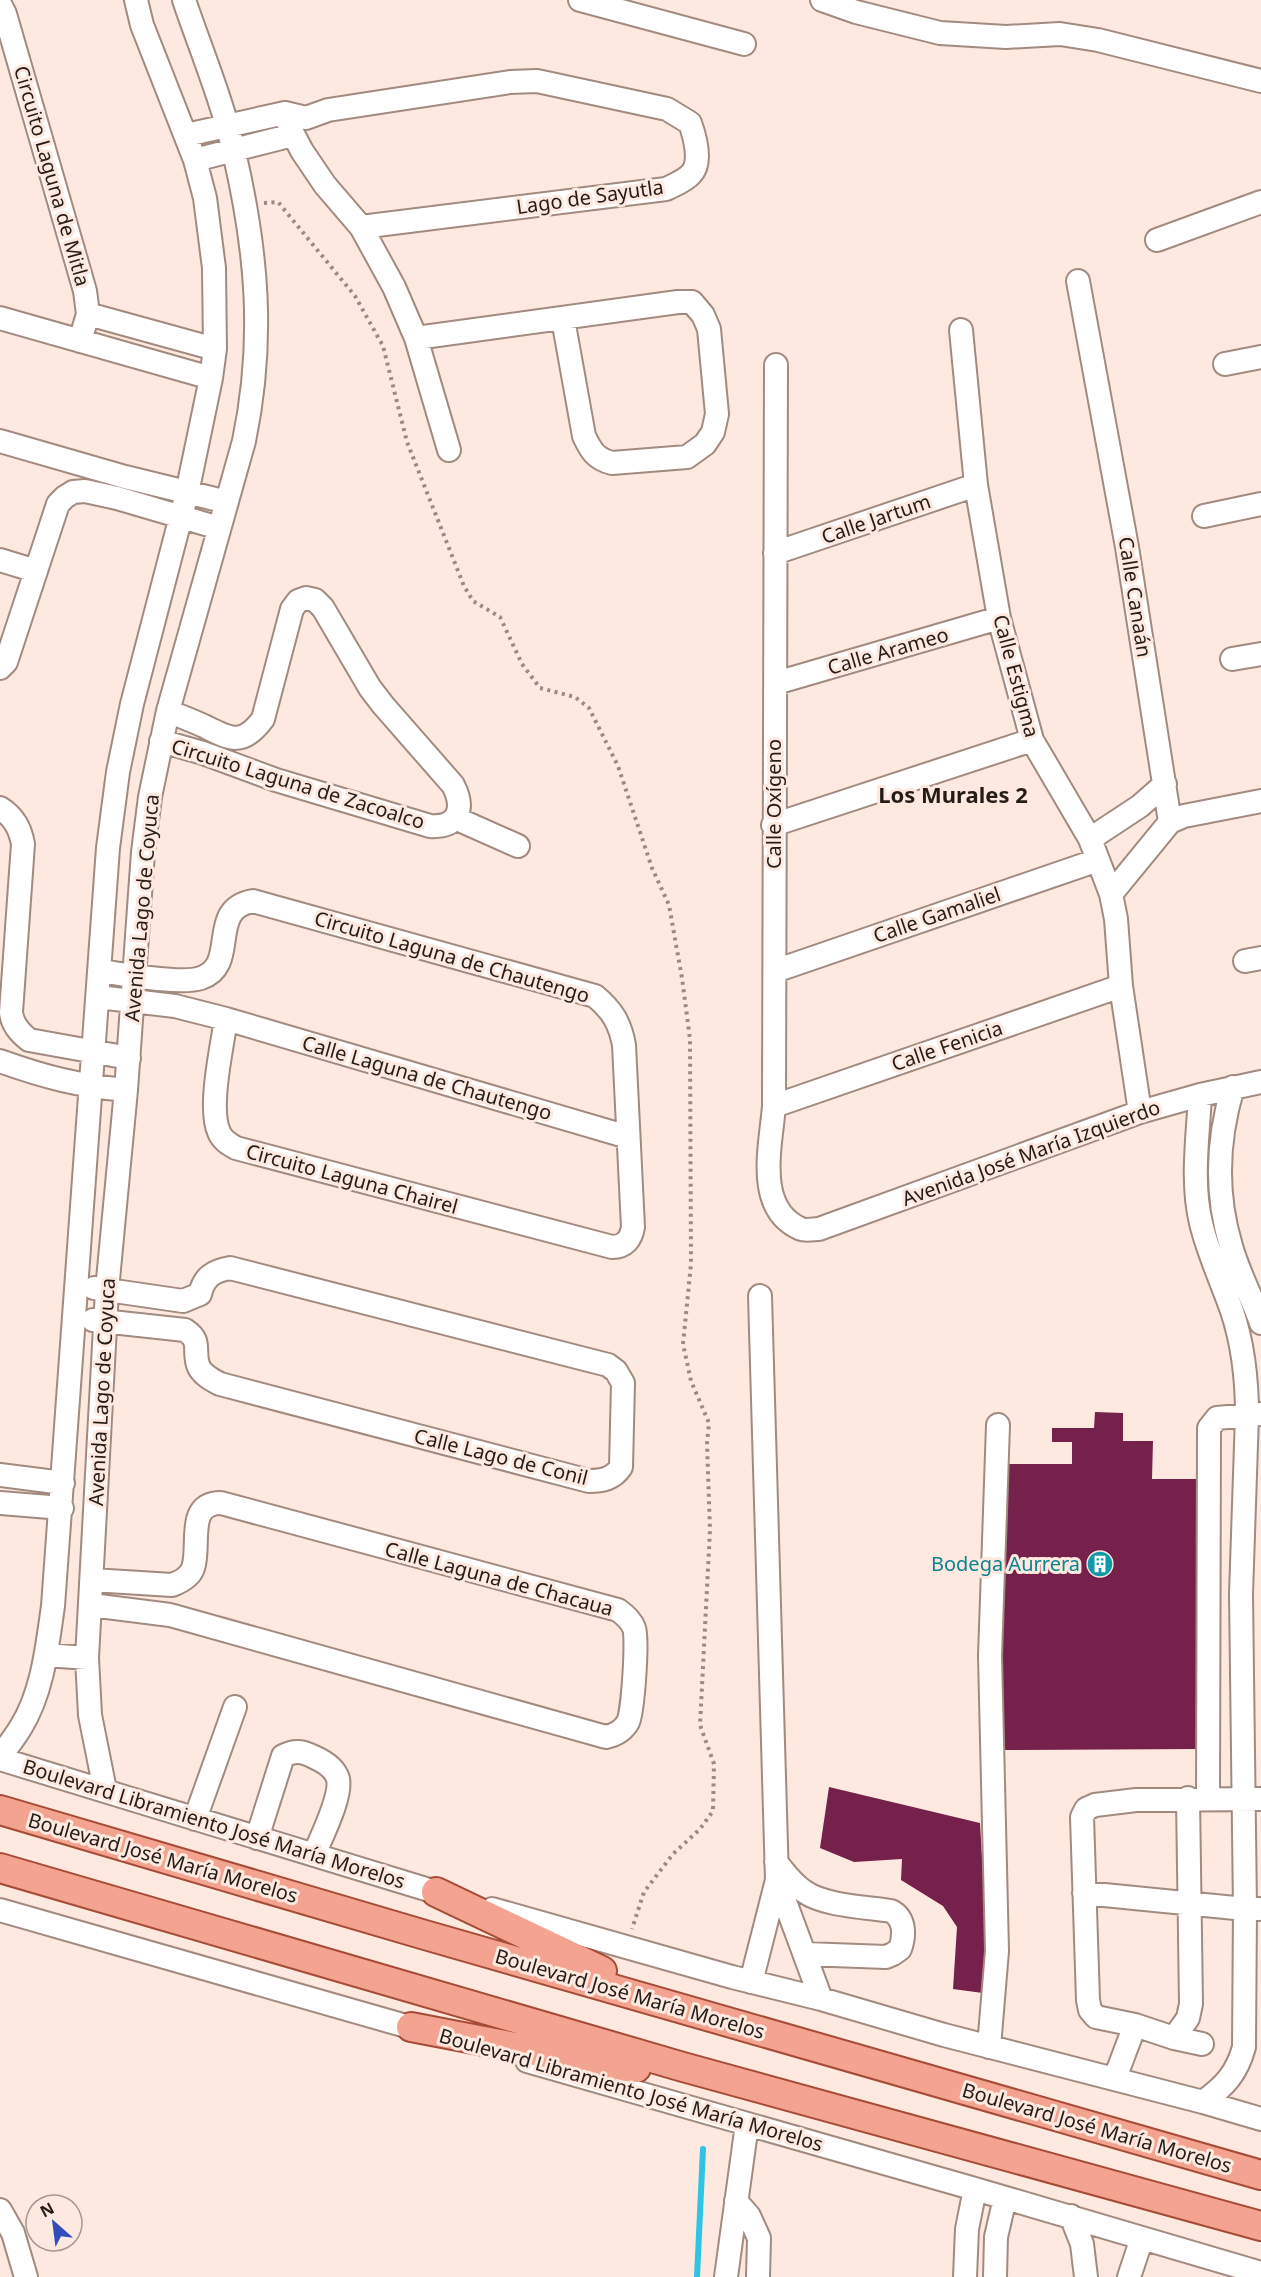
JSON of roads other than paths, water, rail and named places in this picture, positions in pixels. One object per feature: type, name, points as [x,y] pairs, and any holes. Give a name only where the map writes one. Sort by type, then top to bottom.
[{"type":"main road","name":"Boulevard José María Morelos","points":[[0,1810],[1261,2175]]},
{"type":"main road","points":[[0,1868],[683,2067],[1261,2226]]},
{"type":"main road","points":[[436,1893],[694,2012]]},
{"type":"main road","points":[[411,2027],[615,2066],[642,2069],[683,2067]]},
{"type":"street","name":"Avenida Lago de Coyuca","points":[[0,1758],[22,1726],[35,1697],[46,1655],[53,1606],[62,1508],[108,848],[118,772],[132,704],[188,493],[211,378],[214,350],[214,268],[205,198],[195,160],[142,25],[136,0]]},
{"type":"street","name":"Avenida Lago de Coyuca","points":[[105,1790],[90,1715],[87,1658],[108,1290],[129,1058],[143,852],[168,711],[252,404],[257,344],[256,286],[234,151],[184,0]]},
{"type":"street","points":[[580,0],[657,9],[744,44]]},
{"type":"street","points":[[822,0],[856,12],[940,33],[1006,37],[1060,34],[1098,40],[1261,81]]},
{"type":"street","name":"Circuito Laguna de Mitla","points":[[0,4],[5,14],[7,46],[86,291],[88,314],[80,341]]},
{"type":"street","name":"Lago de Sayutla","points":[[295,122],[328,110],[510,82],[537,81],[667,109],[690,123],[695,136],[697,166],[691,174],[666,189],[361,227]]},
{"type":"street","points":[[186,135],[226,126],[295,122]]},
{"type":"street","points":[[195,160],[234,151],[295,122]]},
{"type":"street","points":[[295,122],[325,185],[361,227],[394,287],[416,338],[449,450]]},
{"type":"street","points":[[1157,240],[1261,202]]},
{"type":"street","name":"Calle Canaán","points":[[1078,281],[1127,547],[1170,822]]},
{"type":"street","points":[[416,338],[678,302],[692,302],[703,315],[709,329],[717,414],[714,432],[705,444],[687,457],[612,463],[600,460],[591,451],[584,436],[563,319]]},
{"type":"street","name":"Circuito Laguna de Mitla","points":[[88,314],[214,350]]},
{"type":"street","points":[[0,318],[211,378]]},
{"type":"street","name":"Calle Estigma","points":[[961,330],[976,485],[999,618],[1032,740],[1089,839],[1111,894],[1116,919],[1121,986],[1140,1112]]},
{"type":"street","points":[[1226,364],[1261,357]]},
{"type":"street","name":"Calle Oxígeno","points":[[776,364],[774,1106],[768,1176],[773,1201],[785,1217],[802,1229]]},
{"type":"street","points":[[0,441],[226,502]]},
{"type":"street","name":"Calle Jartum","points":[[775,553],[976,485]]},
{"type":"street","points":[[0,668],[6,662],[58,504],[64,496],[85,491],[219,528]]},
{"type":"street","points":[[1204,516],[1261,504]]},
{"type":"street","points":[[0,560],[36,571]]},
{"type":"street","name":"Circuito Laguna de Zacoalco","points":[[161,741],[203,753],[276,780],[430,826],[447,824],[455,818],[459,809],[460,798],[453,785],[382,705],[364,679],[323,608],[315,600],[306,597],[298,601],[292,609],[263,719],[256,729],[236,738],[225,738],[168,711]]},
{"type":"street","name":"Calle Arameo","points":[[776,683],[999,618]]},
{"type":"street","points":[[1232,659],[1261,654]]},
{"type":"street","points":[[773,825],[1032,740]]},
{"type":"street","points":[[1089,839],[1140,806],[1165,784]]},
{"type":"street","points":[[1111,894],[1170,822],[1184,816],[1261,801]]},
{"type":"street","points":[[0,808],[14,819],[20,830],[23,844],[8,940],[6,1026],[28,1040],[129,1058]]},
{"type":"street","points":[[455,818],[518,846]]},
{"type":"street","name":"Calle Gamaliel","points":[[775,971],[1098,860]]},
{"type":"street","name":"Circuito Laguna de Chautengo","points":[[100,971],[181,980],[198,979],[211,973],[220,960],[229,916],[238,906],[253,901],[595,996],[614,1015],[621,1029],[624,1045],[633,1227],[630,1238],[624,1244]]},
{"type":"street","name":"Calle Fenicia","points":[[774,1106],[1121,986]]},
{"type":"street","points":[[98,997],[175,1006],[226,1019]]},
{"type":"street","name":"Calle Laguna de Chautengo","points":[[226,1019],[628,1137]]},
{"type":"street","name":"Circuito Laguna Chairel","points":[[226,1019],[214,1107],[219,1132],[228,1144],[612,1247],[624,1244]]},
{"type":"street","points":[[0,1061],[50,1078],[92,1087],[126,1090]]},
{"type":"street","name":"Avenida José María Izquierdo","points":[[802,1229],[819,1229],[1140,1112],[1200,1095],[1261,1082]]},
{"type":"street","points":[[1233,1087],[1225,1114],[1221,1140],[1219,1177],[1222,1214],[1231,1248],[1261,1323]]},
{"type":"street","points":[[1200,1095],[1196,1188],[1201,1223],[1233,1313],[1247,1390],[1254,1415],[1241,1594],[1251,1633],[1253,1799],[1253,1909],[1244,2047],[1232,2077],[1221,2089],[1203,2102]]},
{"type":"street","name":"Calle Lago de Conil","points":[[75,1317],[186,1330],[193,1335],[196,1341],[199,1366],[210,1379],[220,1384],[589,1481],[607,1479],[616,1474],[621,1467],[623,1383],[616,1371],[608,1365],[230,1268],[212,1273],[203,1281],[200,1294],[183,1301],[77,1286]]},
{"type":"street","points":[[752,1982],[777,1871],[760,1296]]},
{"type":"street","points":[[1174,2038],[1188,2018],[1191,2004],[1189,1902],[1198,1799],[1209,1428],[1217,1418],[1254,1415]]},
{"type":"street","points":[[989,2047],[998,1951],[990,1656],[998,1425]]},
{"type":"street","points":[[0,1475],[63,1483]]},
{"type":"street","points":[[0,1503],[62,1508]]},
{"type":"street","name":"Calle Laguna de Chacaua","points":[[90,1605],[171,1615],[606,1737],[624,1729],[631,1714],[636,1635],[630,1620],[618,1610],[220,1503],[207,1505],[199,1514],[193,1568],[182,1581],[172,1586]]},
{"type":"street","points":[[92,1580],[172,1586],[171,1615]]},
{"type":"street","points":[[46,1655],[87,1658]]},
{"type":"street","points":[[195,1819],[235,1707]]},
{"type":"street","points":[[257,1838],[283,1756],[292,1751],[305,1753],[333,1769],[338,1779],[335,1804],[314,1855]]},
{"type":"street","name":"Boulevard Libramiento José María Morelos","points":[[0,1758],[436,1893],[989,2047],[1261,2119]]},
{"type":"street","points":[[1202,2044],[1174,2038],[1135,2025],[1096,2017],[1090,2010],[1082,1816],[1086,1809],[1095,1805],[1136,1800],[1253,1799]]},
{"type":"street","points":[[777,1871],[821,1999]]},
{"type":"street","points":[[777,1871],[806,1893],[824,1900],[891,1911],[896,1914],[903,1925],[900,1949],[886,1957],[805,1954]]},
{"type":"street","points":[[1084,1893],[1253,1909]]},
{"type":"street","name":"Boulevard Libramiento José María Morelos","points":[[0,1910],[1071,2216],[1261,2273]]},
{"type":"street","points":[[1115,2079],[1135,2025]]},
{"type":"street","points":[[726,2277],[747,2124]]},
{"type":"street","points":[[965,2277],[967,2229],[975,2189]]},
{"type":"street","points":[[995,2277],[996,2237],[1005,2198]]},
{"type":"street","points":[[736,2201],[749,2216],[759,2238],[758,2277]]},
{"type":"street","points":[[0,2210],[13,2233],[26,2277]]},
{"type":"street","points":[[1071,2216],[1082,2244],[1086,2277]]},
{"type":"street","points":[[1129,2277],[1142,2238]]},
{"type":"waterway","points":[[697,2277],[703,2149]]},
{"type":"place","name":"Bodega Aurrera","points":[[1100,1564]]},
{"type":"district","name":"Los Murales 2","points":[[953,795]]}]
